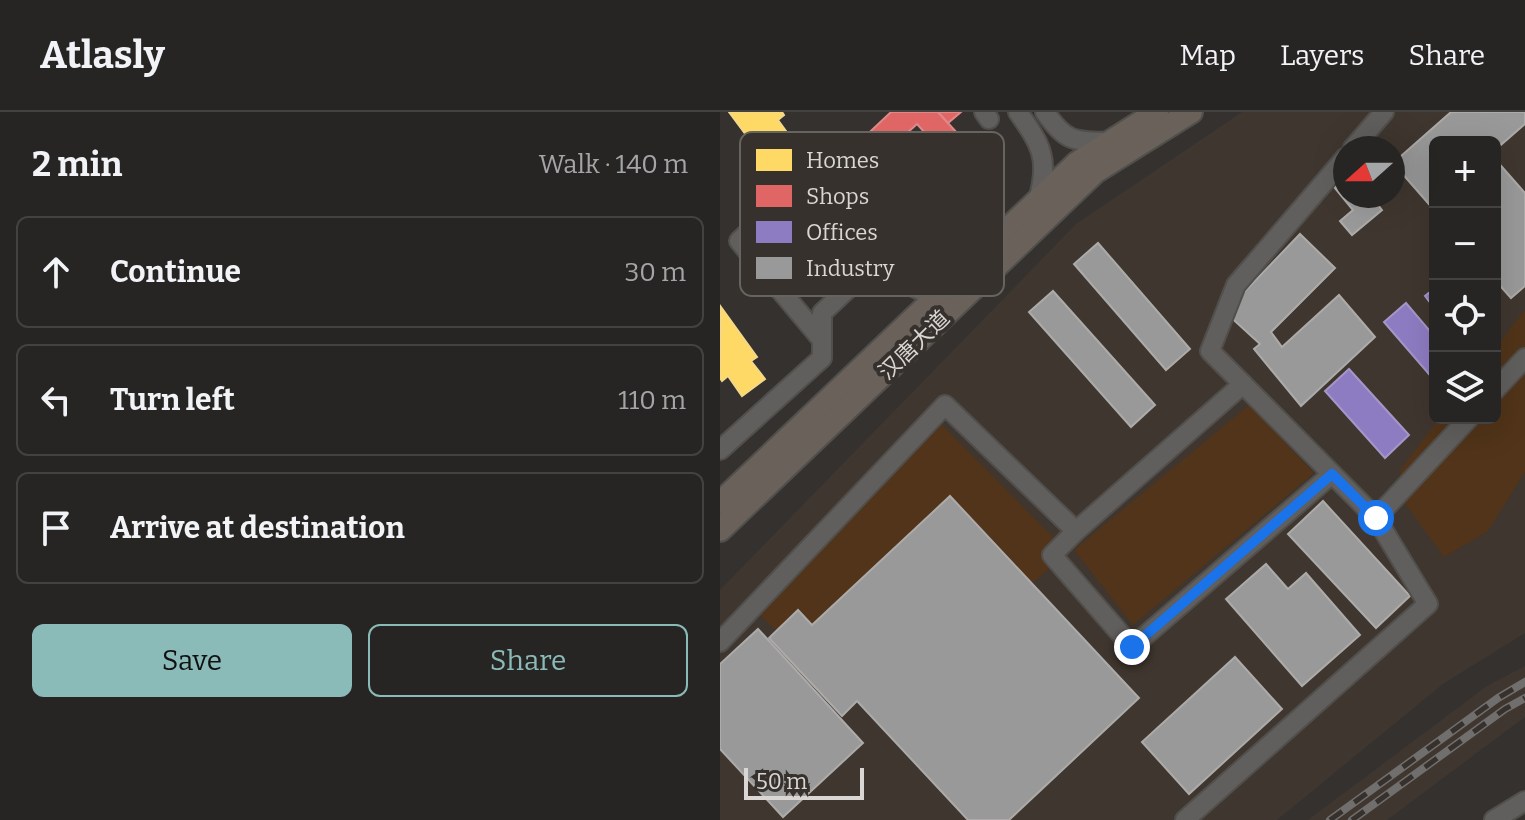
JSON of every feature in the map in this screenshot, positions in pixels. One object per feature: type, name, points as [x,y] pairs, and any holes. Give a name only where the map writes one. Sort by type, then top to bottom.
[{"type":"main road","name":"汉唐大道","points":[[1004,232],[1077,163],[1157,112]]},
{"type":"main road","name":"汉唐大道","points":[[1004,259],[1095,172],[1191,112]]},
{"type":"main road","name":"汉唐大道","points":[[720,530],[965,296]]},
{"type":"main road","name":"汉唐大道","points":[[720,503],[935,298]]},
{"type":"street","points":[[1018,112],[1036,138],[1044,157],[1045,176],[1038,200]]},
{"type":"street","points":[[1045,112],[1056,128],[1074,141],[1110,142]]},
{"type":"street","points":[[1363,136],[1384,112]]},
{"type":"street","points":[[1185,820],[1428,604],[1376,518],[1210,351],[1236,285],[1333,172]]},
{"type":"street","points":[[781,296],[845,384]]},
{"type":"street","points":[[720,450],[822,349],[822,313],[840,296]]},
{"type":"street","points":[[931,296],[935,298]]},
{"type":"street","points":[[1501,384],[1525,358]]},
{"type":"street","points":[[1243,384],[1052,555],[1132,647],[1332,474]]},
{"type":"street","points":[[720,642],[945,405],[1076,531]]},
{"type":"street","points":[[1376,518],[1463,424]]},
{"type":"street","points":[[1504,817],[1525,801]]},
{"type":"shaded area","points":[[1242,112],[1525,112],[1525,633],[1443,684],[1277,820],[720,820],[720,590],[1076,224]]},
{"type":"shaded area","points":[[1525,310],[1525,472],[1488,531],[1444,557],[1404,502],[1400,470],[1435,424],[1501,424],[1501,340]]},
{"type":"shaded area","points":[[1249,405],[1314,473],[1133,625],[1074,550]]},
{"type":"shaded area","points":[[941,424],[1068,552],[1024,591],[805,658],[760,615]]},
{"type":"shaded area","points":[[1525,666],[1525,717],[1387,820],[1308,820],[1487,686]]},
{"type":"building: Homes","points":[[729,112],[782,112],[784,115],[778,120],[787,132],[744,132]]},
{"type":"building: Homes","points":[[721,307],[757,357],[751,361],[765,379],[742,396],[728,376],[722,381],[720,378]]},
{"type":"building: Shops","points":[[891,112],[938,112],[956,132],[924,132],[917,124],[908,132],[870,132]]},
{"type":"building: Shops","points":[[938,112],[961,112],[948,123]]},
{"type":"building: Offices","points":[[1406,303],[1429,330],[1429,374],[1384,322]]},
{"type":"building: Offices","points":[[1349,369],[1409,435],[1385,458],[1325,391]]},
{"type":"building: Industry","points":[[1451,112],[1525,112],[1525,124],[1501,145],[1501,136],[1429,136],[1429,204],[1405,177],[1405,152]]},
{"type":"building: Industry","points":[[1501,166],[1525,193],[1525,286],[1511,298],[1501,287]]},
{"type":"building: Industry","points":[[1351,208],[1382,210],[1352,235],[1340,221],[1353,210]]},
{"type":"building: Industry","points":[[1300,234],[1335,268],[1271,332],[1282,347],[1339,295],[1375,337],[1301,406],[1254,349],[1260,344],[1225,312]]},
{"type":"building: Industry","points":[[1098,243],[1190,349],[1166,370],[1074,264]]},
{"type":"building: Industry","points":[[1053,291],[1155,405],[1131,427],[1029,312]]},
{"type":"building: Industry","points":[[950,496],[1139,698],[1009,820],[968,820],[857,701],[842,716],[769,638],[798,610],[812,625]]},
{"type":"building: Industry","points":[[1323,501],[1410,596],[1376,628],[1288,534]]},
{"type":"building: Industry","points":[[1266,564],[1288,589],[1306,573],[1360,635],[1302,686],[1226,599]]},
{"type":"building: Industry","points":[[758,629],[863,743],[783,817],[720,749],[720,664]]},
{"type":"building: Industry","points":[[1235,657],[1282,709],[1189,794],[1142,742]]},
{"type":"railway","points":[[1330,820],[1498,698],[1525,682]]},
{"type":"railway","points":[[1352,820],[1505,709],[1525,698]]},
{"type":"route","points":[[1132,647],[1332,474],[1376,518]]}]
